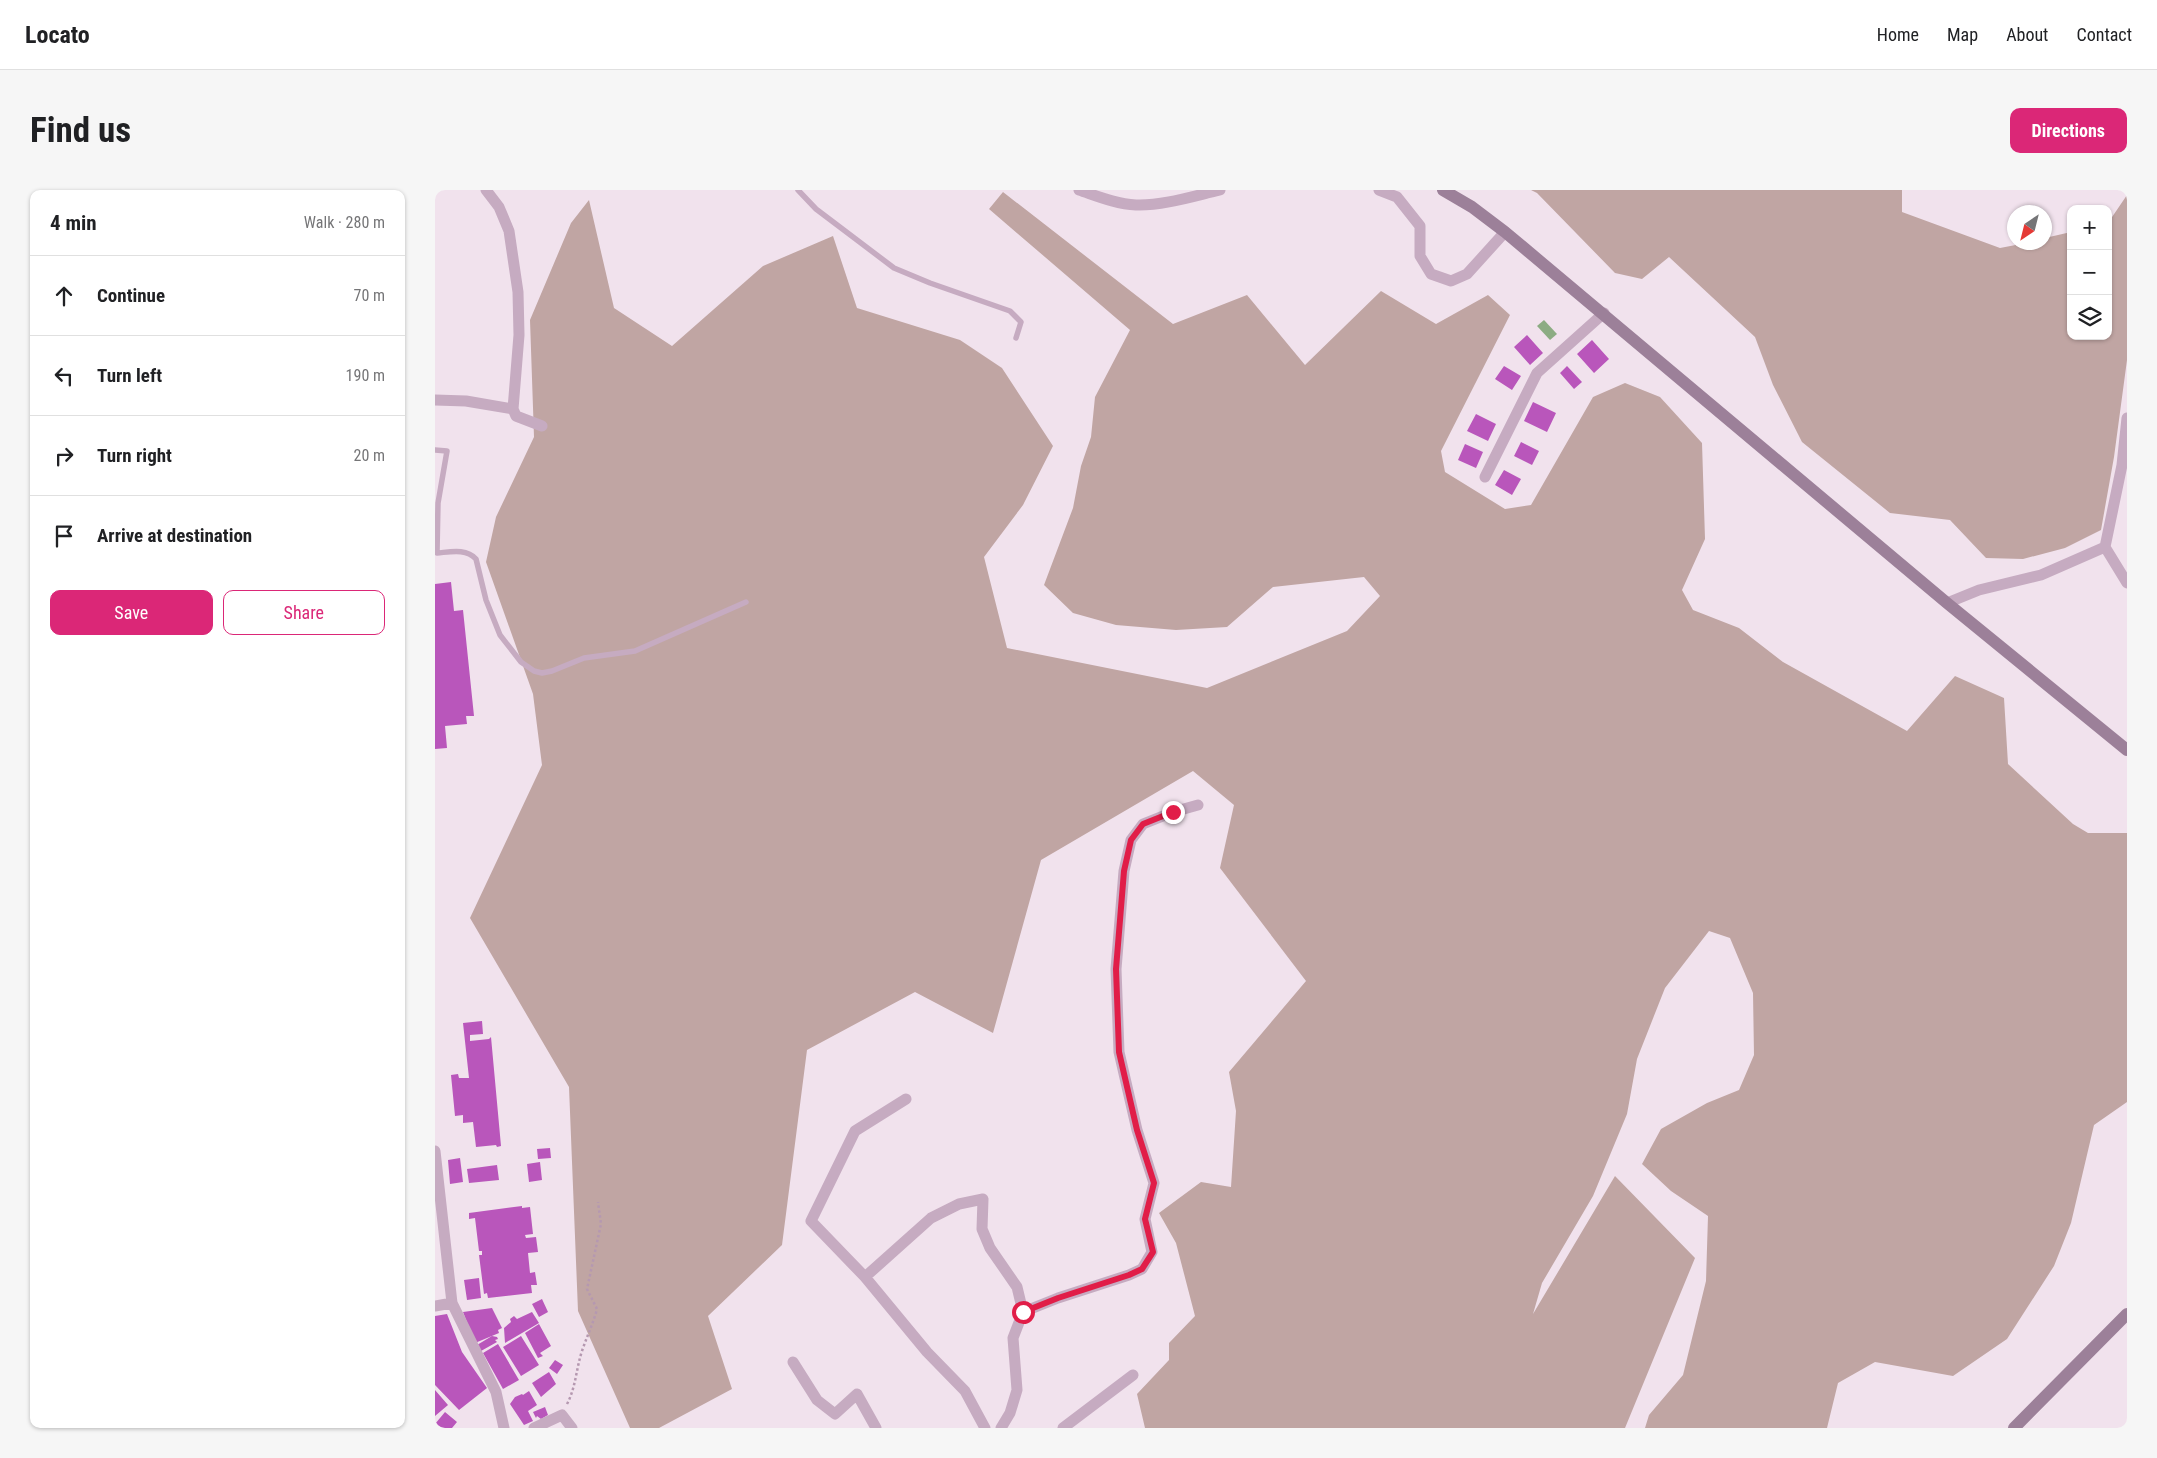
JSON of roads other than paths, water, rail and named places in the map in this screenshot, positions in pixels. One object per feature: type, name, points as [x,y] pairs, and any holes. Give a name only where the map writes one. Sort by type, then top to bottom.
[{"type":"street","points":[[486,190],[499,207],[509,231],[518,292],[519,335],[513,409],[515,416],[542,426]]},
{"type":"street","points":[[1079,190],[1107,200],[1136,205],[1183,199],[1220,190]]},
{"type":"street","points":[[1379,190],[1397,197],[1420,226],[1421,256],[1431,274],[1451,281],[1467,274],[1505,232]]},
{"type":"street","points":[[1443,190],[1472,207],[1505,232],[1604,313],[1947,603],[2127,750]]},
{"type":"street","points":[[1485,477],[1537,373],[1604,313]]},
{"type":"street","points":[[435,400],[466,401],[513,409]]},
{"type":"street","points":[[2127,418],[2122,466],[2105,547],[2127,583]]},
{"type":"street","points":[[1947,603],[1979,590],[2041,575],[2105,547]]},
{"type":"street","points":[[1023,1312],[1142,1269],[1153,1252],[1145,1219],[1154,1183],[1137,1130],[1119,1052],[1116,969],[1124,871],[1131,840],[1143,824],[1173,812],[1198,805]]},
{"type":"street","points":[[906,1099],[855,1131],[811,1221],[865,1278],[927,1352],[965,1391],[985,1428]]},
{"type":"street","points":[[435,1150],[452,1303],[496,1392],[505,1428]]},
{"type":"street","points":[[865,1278],[931,1218],[959,1204],[983,1199],[981,1229],[990,1248],[1017,1287],[1023,1312],[1013,1338],[1017,1390],[1010,1413],[1001,1428]]},
{"type":"street","points":[[435,1306],[452,1303]]},
{"type":"street","points":[[2014,1428],[2127,1314]]},
{"type":"street","points":[[793,1362],[817,1400],[835,1414],[857,1394],[876,1428]]},
{"type":"street","points":[[1063,1428],[1133,1375]]},
{"type":"street","points":[[534,1428],[562,1414],[572,1428]]},
{"type":"lane","points":[[797,190],[816,209],[894,268],[930,284],[1009,312],[1021,322],[1016,338]]},
{"type":"lane","points":[[435,450],[447,451],[438,503],[437,552],[464,552],[472,554],[476,559],[486,600],[500,635],[521,662],[534,671],[542,673],[584,658],[635,651],[746,602]]}]
